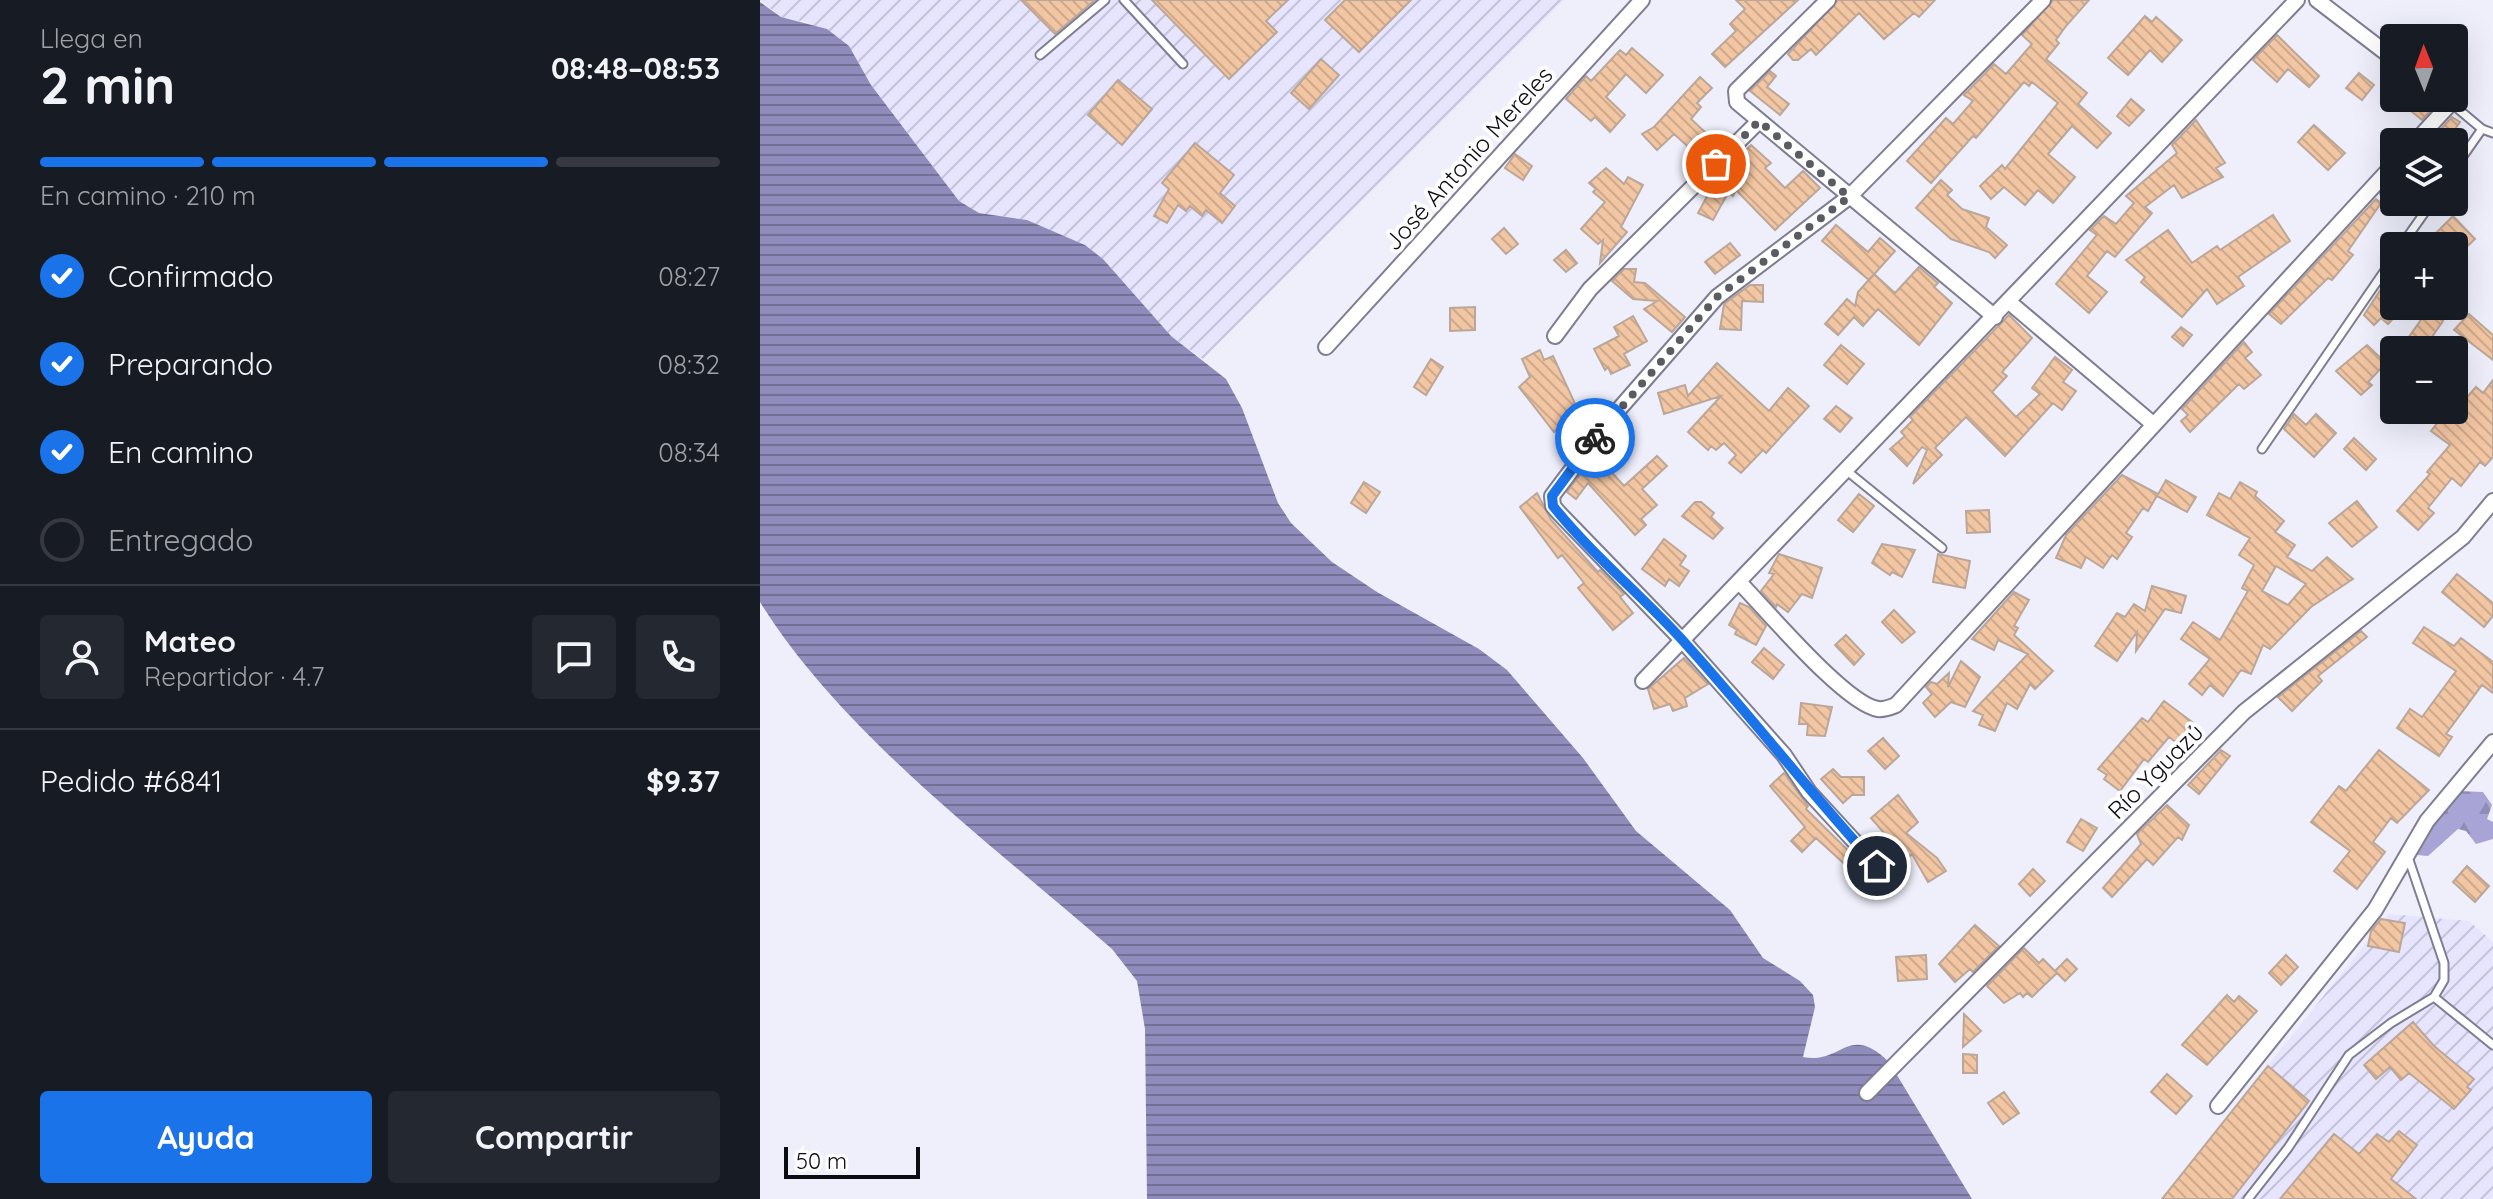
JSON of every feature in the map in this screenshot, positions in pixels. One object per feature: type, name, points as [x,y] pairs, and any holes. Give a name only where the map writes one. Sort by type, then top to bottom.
[{"type":"street","name":"José Antonio Mereles","points":[[1326,347],[1642,0]]},
{"type":"street","points":[[1828,0],[1736,91],[1737,102],[1995,317]]},
{"type":"street","points":[[1877,866],[1809,792],[1784,755],[1682,640],[1559,513],[1553,506],[1552,496],[1607,423],[1717,297],[1849,197],[2043,0]]},
{"type":"street","points":[[1643,681],[2297,0]]},
{"type":"street","points":[[2317,0],[2380,48]]},
{"type":"street","points":[[2426,128],[2439,112]]},
{"type":"street","points":[[1555,336],[1590,289],[1759,121]]},
{"type":"street","points":[[1739,582],[1832,678],[1861,702],[1878,709],[1896,705],[2380,179]]},
{"type":"street","points":[[2008,301],[2153,424]]},
{"type":"street","name":"Río Yguazú","points":[[1867,1093],[2244,712],[2463,537],[2493,501]]},
{"type":"street","points":[[2218,1106],[2375,910],[2427,821],[2493,742]]},
{"type":"lane","points":[[1040,55],[1105,0]]},
{"type":"lane","points":[[1124,0],[1183,64]]},
{"type":"lane","points":[[2462,112],[2482,129],[2493,133]]},
{"type":"lane","points":[[2468,149],[2482,129]]},
{"type":"lane","points":[[2262,449],[2380,277]]},
{"type":"lane","points":[[1847,471],[1942,548]]},
{"type":"lane","points":[[2248,1199],[2288,1148],[2349,1055],[2391,1023],[2434,997],[2444,980],[2444,963],[2407,855]]},
{"type":"lane","points":[[2434,997],[2493,1045]]},
{"type":"shaded area","points":[[760,0],[1564,0],[1203,359],[1171,336],[1103,259],[1085,245],[1027,220],[979,213],[959,201],[871,85],[849,46],[807,22],[781,17]]},
{"type":"shaded area","points":[[760,2],[781,17],[827,29],[849,46],[871,85],[959,201],[979,213],[1027,220],[1085,245],[1103,259],[1171,336],[1226,379],[1242,408],[1278,503],[1291,523],[1332,562],[1377,592],[1479,649],[1507,670],[1583,758],[1636,831],[1730,910],[1763,958],[1800,981],[1813,995],[1815,1007],[1803,1057],[1827,1056],[1854,1045],[1864,1045],[1889,1062],[1972,1199],[1147,1199],[1145,1029],[1137,981],[1112,949],[923,787],[877,743],[833,698],[794,651],[760,602]]},
{"type":"shaded area","points":[[2389,914],[2469,921],[2493,942],[2493,1199],[2161,1199]]},
{"type":"green space","points":[[2459,791],[2483,792],[2492,805],[2487,819],[2493,822],[2493,839],[2476,844],[2466,831],[2458,829],[2428,856],[2417,855],[2414,851],[2417,835]]},
{"type":"building","points":[[1021,0],[1095,0],[1055,34]]},
{"type":"building","points":[[1152,0],[1288,0],[1266,21],[1277,32],[1229,79]]},
{"type":"building","points":[[1345,0],[1411,0],[1359,52],[1325,20]]},
{"type":"building","points":[[1736,0],[1798,0],[1725,67],[1712,54],[1736,31],[1730,24],[1745,9]]},
{"type":"building","points":[[1838,0],[1935,0],[1919,17],[1914,13],[1884,39],[1859,13],[1816,55],[1811,49],[1798,60],[1793,60],[1788,54]]},
{"type":"building","points":[[2053,0],[2089,0],[2066,26],[2056,40],[2059,43],[2046,59],[2087,93],[2078,104],[2111,133],[2097,148],[2072,126],[2048,154],[2075,177],[2053,203],[2038,190],[2025,205],[2004,187],[1991,199],[1980,186],[2002,165],[2005,169],[2058,103],[2032,82],[2029,86],[2024,82],[1976,138],[1973,136],[1931,183],[1907,161],[1946,118],[1953,124],[1973,101],[1964,95],[1994,64],[2006,74],[2032,44],[2022,35]]},
{"type":"building","points":[[2145,16],[2152,22],[2156,17],[2182,40],[2162,62],[2150,50],[2128,75],[2108,58]]},
{"type":"building","points":[[2277,35],[2319,76],[2309,87],[2288,69],[2277,82],[2253,60]]},
{"type":"building","points":[[1632,48],[1663,75],[1646,93],[1626,74],[1606,97],[1625,115],[1610,132],[1595,117],[1591,121],[1566,99],[1586,76],[1591,81],[1620,50],[1626,55]]},
{"type":"building","points":[[1321,59],[1339,75],[1309,109],[1291,93]]},
{"type":"building","points":[[1770,71],[1776,76],[1767,87],[1789,104],[1780,115],[1750,91]]},
{"type":"building","points":[[2359,73],[2374,85],[2362,100],[2346,88]]},
{"type":"building","points":[[1700,77],[1712,88],[1697,103],[1701,107],[1691,119],[1720,146],[1704,161],[1674,134],[1657,150],[1642,134],[1654,127]]},
{"type":"building","points":[[1118,80],[1152,109],[1122,145],[1088,115]]},
{"type":"building","points":[[2131,99],[2144,110],[2129,126],[2117,116]]},
{"type":"building","points":[[2412,112],[2429,112],[2422,120]]},
{"type":"building","points":[[2452,117],[2460,122],[2456,128],[2442,128]]},
{"type":"building","points":[[2196,120],[2225,163],[2216,168],[2223,177],[2182,198],[2174,185],[2145,207],[2152,213],[2115,257],[2107,251],[2087,276],[2107,292],[2089,313],[2056,284],[2097,235],[2090,230],[2104,216],[2116,224],[2134,203],[2126,196],[2177,153],[2172,145]]},
{"type":"building","points":[[2314,125],[2345,153],[2328,170],[2298,142]]},
{"type":"building","points":[[1195,143],[1234,175],[1220,193],[1235,206],[1222,223],[1206,210],[1202,216],[1190,206],[1186,211],[1178,205],[1167,223],[1154,216],[1169,189],[1162,183]]},
{"type":"building","points":[[1751,145],[1771,163],[1765,168],[1785,188],[1803,171],[1820,188],[1775,230],[1736,190],[1733,196],[1728,193],[1713,220],[1698,213],[1713,185],[1710,184]]},
{"type":"building","points":[[1515,154],[1532,166],[1523,180],[1505,168]]},
{"type":"building","points":[[1606,168],[1624,184],[1628,177],[1643,185],[1621,227],[1627,232],[1600,263],[1603,240],[1598,244],[1581,229],[1605,202],[1593,192],[1596,189],[1589,183]]},
{"type":"building","points":[[1941,180],[1952,190],[1947,195],[1962,209],[1989,218],[1986,227],[2007,245],[1995,258],[1989,252],[1951,239],[1916,208]]},
{"type":"building","points":[[2376,199],[2380,202],[2348,251],[2353,255],[2332,280],[2328,278],[2281,324],[2269,314]]},
{"type":"building","points":[[2273,215],[2290,241],[2238,277],[2244,286],[2217,304],[2207,289],[2182,317],[2141,282],[2145,277],[2126,260],[2168,230],[2192,263],[2217,246],[2220,250]]},
{"type":"building","points":[[2453,216],[2475,239],[2468,246],[2468,232],[2437,232]]},
{"type":"building","points":[[1836,225],[1868,252],[1880,238],[1895,251],[1869,280],[1822,241]]},
{"type":"building","points":[[1504,228],[1518,244],[1506,254],[1492,239]]},
{"type":"building","points":[[1730,243],[1740,255],[1715,274],[1705,262]]},
{"type":"building","points":[[1566,250],[1577,263],[1566,272],[1554,260]]},
{"type":"building","points":[[1919,267],[1938,283],[1934,287],[1952,303],[1919,345],[1878,309],[1863,326],[1854,317],[1838,335],[1825,324],[1847,299],[1855,306],[1858,292],[1874,274],[1895,293]]},
{"type":"building","points":[[1624,269],[1636,269],[1634,282],[1645,283],[1685,317],[1672,332],[1644,309],[1657,301],[1633,299],[1612,281]]},
{"type":"building","points":[[1750,285],[1763,285],[1763,302],[1742,301],[1741,330],[1720,329],[1724,304]]},
{"type":"building","points":[[2380,290],[2380,319],[2374,325],[2364,315]]},
{"type":"building","points":[[1475,307],[1475,330],[1450,331],[1450,308]]},
{"type":"building","points":[[2009,315],[2032,338],[2002,372],[2007,376],[1992,392],[2016,417],[2040,394],[2032,388],[2055,357],[2072,370],[2063,382],[2076,391],[2062,410],[2053,403],[2005,456],[1966,417],[1935,448],[1942,455],[1913,484],[1927,450],[1922,447],[1907,466],[1890,449],[1905,436],[1901,432],[1913,420],[1910,417]]},
{"type":"building","points":[[2468,315],[2493,335],[2493,360],[2468,341],[2468,336],[2462,336],[2454,330],[2463,320],[2468,320]]},
{"type":"building","points":[[1633,316],[1647,341],[1624,354],[1630,365],[1611,374],[1608,367],[1605,370],[1594,349],[1619,336],[1614,327]]},
{"type":"building","points":[[2421,320],[2443,321],[2433,336],[2410,336]]},
{"type":"building","points":[[2181,327],[2192,335],[2183,346],[2172,337]]},
{"type":"building","points":[[2244,342],[2252,352],[2245,358],[2261,375],[2244,389],[2239,384],[2190,432],[2181,421],[2188,415],[2182,409]]},
{"type":"building","points":[[1841,345],[1864,364],[1847,384],[1824,365]]},
{"type":"building","points":[[2367,345],[2380,357],[2380,369],[2368,382],[2372,385],[2361,395],[2336,371]]},
{"type":"building","points":[[1540,350],[1544,360],[1553,356],[1577,408],[1577,412],[1554,432],[1519,387],[1530,377],[1522,359]]},
{"type":"building","points":[[1431,359],[1443,367],[1426,395],[1414,387]]},
{"type":"building","points":[[1717,363],[1769,411],[1788,388],[1809,406],[1766,453],[1763,450],[1741,473],[1729,463],[1736,455],[1724,443],[1716,450],[1711,446],[1708,450],[1688,432],[1721,396],[1664,414],[1658,393],[1685,385],[1688,396]]},
{"type":"building","points":[[2493,380],[2493,457],[2485,466],[2480,462],[2461,486],[2452,478],[2428,508],[2434,513],[2418,530],[2397,511],[2430,474],[2427,472],[2450,445],[2431,431],[2436,424],[2468,424],[2468,396],[2476,387],[2483,393]]},
{"type":"building","points":[[1836,406],[1852,418],[1840,432],[1824,419]]},
{"type":"building","points":[[2294,414],[2306,425],[2316,414],[2336,433],[2314,457],[2284,429]]},
{"type":"building","points":[[2354,438],[2376,459],[2366,470],[2344,449]]},
{"type":"building","points":[[1657,456],[1667,466],[1642,489],[1657,505],[1641,519],[1646,525],[1635,535],[1588,483],[1576,499],[1567,492],[1589,463],[1603,473],[1608,468],[1624,486]]},
{"type":"building","points":[[2122,475],[2158,494],[2148,511],[2143,508],[2126,533],[2132,537],[2117,559],[2112,555],[2103,568],[2086,557],[2081,568],[2056,558],[2066,535]]},
{"type":"building","points":[[2166,480],[2196,497],[2187,512],[2157,496]]},
{"type":"building","points":[[1364,482],[1380,492],[1366,513],[1351,503]]},
{"type":"building","points":[[2240,482],[2257,492],[2255,496],[2284,521],[2275,532],[2295,545],[2287,557],[2312,571],[2327,557],[2353,579],[2311,607],[2270,649],[2263,645],[2251,674],[2241,670],[2223,696],[2210,685],[2202,695],[2189,684],[2210,659],[2181,639],[2193,622],[2220,640],[2248,591],[2242,588],[2254,565],[2239,555],[2250,538],[2207,515],[2219,493],[2230,499]],"holes":[[[2276,566],[2306,584],[2288,605],[2262,591]]]},
{"type":"building","points":[[1537,493],[1551,520],[1598,572],[1600,570],[1624,594],[1620,597],[1633,613],[1613,630],[1578,588],[1584,583],[1562,555],[1558,558],[1520,507]]},
{"type":"building","points":[[1859,494],[1874,506],[1853,532],[1838,520]]},
{"type":"building","points":[[2357,501],[2377,527],[2352,547],[2329,523]]},
{"type":"building","points":[[1695,502],[1701,502],[1714,513],[1711,517],[1723,528],[1713,539],[1682,516]]},
{"type":"building","points":[[1989,510],[1990,532],[1967,533],[1966,511]]},
{"type":"building","points":[[1664,539],[1686,556],[1680,565],[1689,571],[1679,586],[1669,579],[1665,586],[1642,569]]},
{"type":"building","points":[[1882,544],[1915,550],[1902,577],[1892,572],[1890,575],[1872,563]]},
{"type":"building","points":[[1779,554],[1822,568],[1812,598],[1802,594],[1788,612],[1777,604],[1776,607],[1761,591],[1774,574],[1769,573]]},
{"type":"building","points":[[1938,554],[1970,561],[1965,588],[1933,582]]},
{"type":"building","points":[[2457,574],[2493,603],[2493,616],[2484,627],[2442,592]]},
{"type":"building","points":[[2152,586],[2186,596],[2181,613],[2165,609],[2136,651],[2137,632],[2117,661],[2095,646],[2117,613],[2125,617],[2134,604],[2145,611]]},
{"type":"building","points":[[2014,592],[2029,600],[2014,626],[2018,628],[2014,635],[2053,671],[2035,689],[2030,684],[2017,709],[2007,703],[1995,731],[1979,725],[1983,715],[1973,711],[2028,654],[1998,640],[1994,650],[1972,639]]},
{"type":"building","points":[[1740,603],[1749,607],[1766,626],[1756,645],[1735,634],[1737,630],[1729,625]]},
{"type":"building","points":[[1894,610],[1915,632],[1902,643],[1882,622]]},
{"type":"building","points":[[2424,627],[2454,646],[2461,638],[2493,662],[2493,693],[2482,685],[2446,734],[2452,737],[2439,756],[2397,728],[2410,709],[2422,717],[2456,671],[2413,643]]},
{"type":"building","points":[[2361,631],[2367,637],[2318,676],[2322,681],[2292,711],[2278,697]]},
{"type":"building","points":[[1846,635],[1864,654],[1854,665],[1835,645]]},
{"type":"building","points":[[1764,648],[1784,665],[1773,679],[1752,662]]},
{"type":"building","points":[[1684,658],[1708,684],[1685,698],[1687,706],[1673,711],[1670,704],[1654,709],[1648,689]]},
{"type":"building","points":[[1961,661],[1980,677],[1965,707],[1951,702],[1935,717],[1923,703],[1932,694],[1926,687],[1931,682],[1937,684],[1949,673],[1948,687]]},
{"type":"building","points":[[2164,701],[2192,722],[2177,743],[2169,737],[2148,762],[2144,759],[2120,791],[2104,779],[2107,775],[2098,769],[2142,718],[2148,722]]},
{"type":"building","points":[[1801,703],[1832,707],[1825,736],[1807,735],[1808,724],[1799,724]]},
{"type":"building","points":[[1883,738],[1899,756],[1885,769],[1868,751]]},
{"type":"building","points":[[2221,750],[2230,756],[2199,794],[2188,785]]},
{"type":"building","points":[[2379,750],[2429,790],[2397,823],[2391,818],[2373,842],[2385,852],[2357,889],[2334,871],[2350,851],[2311,822],[2339,786],[2346,791]]},
{"type":"building","points":[[1833,769],[1841,777],[1864,777],[1864,795],[1852,795],[1843,803],[1821,779]]},
{"type":"building","points":[[1784,773],[1808,806],[1806,809],[1873,875],[1883,874],[1887,865],[1873,846],[1885,834],[1871,818],[1898,795],[1918,822],[1906,833],[1937,858],[1946,871],[1928,882],[1912,854],[1882,886],[1869,873],[1862,880],[1816,838],[1802,852],[1791,841],[1805,827],[1770,786]]},
{"type":"building","points":[[2167,805],[2189,825],[2182,840],[2178,837],[2153,865],[2147,859],[2112,897],[2103,888],[2141,844],[2137,834]]},
{"type":"building","points":[[2081,819],[2097,828],[2083,851],[2067,842]]},
{"type":"building","points":[[2467,866],[2489,886],[2475,902],[2453,882]]},
{"type":"building","points":[[2033,869],[2045,881],[2030,896],[2019,884]]},
{"type":"building","points":[[2381,919],[2405,923],[2399,952],[2368,946],[2371,931]]},
{"type":"building","points":[[1975,925],[1999,946],[1973,972],[1970,969],[1955,982],[1939,964]]},
{"type":"building","points":[[2024,948],[2039,963],[2043,959],[2055,971],[2067,959],[2077,969],[2065,981],[2057,973],[2032,997],[2027,993],[2023,997],[2020,993],[2004,1003],[1987,986]]},
{"type":"building","points":[[1926,955],[1927,979],[1898,981],[1896,957]]},
{"type":"building","points":[[2286,955],[2298,967],[2281,985],[2269,973]]},
{"type":"building","points":[[2227,995],[2234,1002],[2239,996],[2257,1011],[2207,1065],[2182,1045]]},
{"type":"building","points":[[1964,1014],[1981,1031],[1963,1047]]},
{"type":"building","points":[[2413,1022],[2434,1046],[2474,1079],[2467,1087],[2471,1090],[2454,1109],[2409,1073],[2401,1080],[2390,1067],[2376,1079],[2364,1065]]},
{"type":"building","points":[[1963,1054],[1977,1055],[1977,1073],[1963,1073]]},
{"type":"building","points":[[2268,1066],[2309,1101],[2232,1199],[2162,1199]]},
{"type":"building","points":[[2167,1074],[2192,1096],[2176,1114],[2151,1092]]},
{"type":"building","points":[[2004,1092],[2019,1113],[2003,1124],[1988,1103]]},
{"type":"building","points":[[2399,1131],[2417,1145],[2391,1179],[2416,1199],[2280,1199],[2334,1134],[2359,1154],[2377,1134],[2389,1142]]},
{"type":"way so far","points":[[1595,438],[1689,334],[1717,297],[1849,197],[1759,121],[1716,164]]},
{"type":"route","points":[[1595,438],[1552,496],[1553,506],[1682,640],[1784,755],[1809,792],[1877,866]]}]
